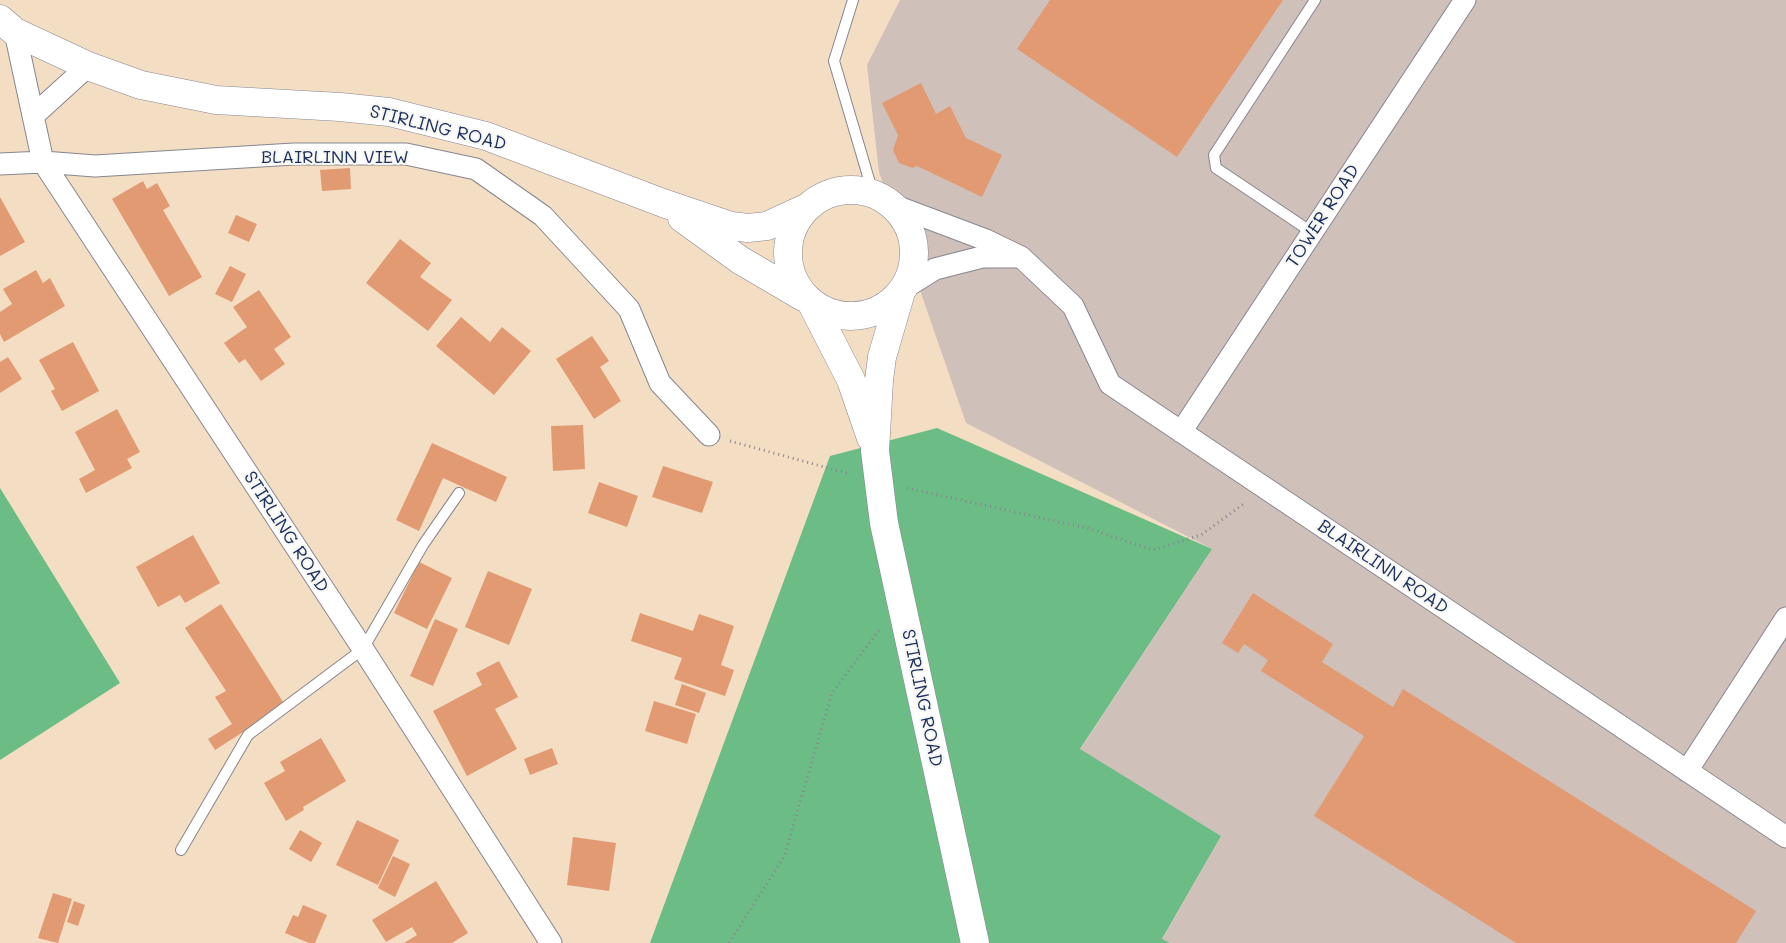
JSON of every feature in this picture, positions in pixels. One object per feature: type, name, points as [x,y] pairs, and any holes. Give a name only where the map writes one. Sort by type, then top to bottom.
[{"type":"main road","name":"STIRLING ROAD","points":[[8,25],[88,66],[141,85],[216,100],[340,107],[389,112],[486,136],[663,203],[731,226],[748,228],[766,226],[806,208]]},
{"type":"main road","points":[[850,189],[883,199],[908,225],[914,248],[911,273],[902,290],[884,306],[870,313],[858,316],[838,315],[819,308],[810,301],[801,292],[790,272],[787,252],[793,228],[806,208],[825,195],[850,189]]},
{"type":"main road","name":"STIRLING ROAD","points":[[663,203],[740,260],[810,301],[851,380],[876,451]]},
{"type":"main road","name":"STIRLING ROAD","points":[[902,290],[882,357],[879,380],[876,451],[879,482],[884,523],[974,943]]},
{"type":"street","name":"TOWER ROAD","points":[[1181,432],[1465,0]]},
{"type":"street","name":"STIRLING ROAD","points":[[8,25],[33,116],[43,162],[363,648],[551,943]]},
{"type":"street","points":[[33,116],[88,66]]},
{"type":"street","name":"BLAIRLINN VIEW","points":[[0,164],[43,162],[95,166],[294,154],[406,154],[476,169],[543,216],[628,310],[660,383],[709,436]]},
{"type":"street","name":"BLAIRLINN ROAD","points":[[883,199],[986,240],[1021,257],[1072,306],[1110,384],[1786,837]]},
{"type":"street","points":[[902,290],[935,269],[982,257],[1021,257]]},
{"type":"street","points":[[1687,771],[1786,618]]},
{"type":"lane","points":[[853,0],[834,61],[883,199]]},
{"type":"lane","points":[[1313,233],[1216,168],[1214,154],[1315,0]]},
{"type":"lane","points":[[181,850],[248,735],[363,648],[423,545],[459,493]]},
{"type":"path","points":[[709,436],[879,482],[1087,528],[1153,550],[1201,535],[1266,488]]},
{"type":"path","points":[[729,943],[784,857],[832,693],[901,600]]},
{"type":"shaded area","points":[[900,0],[1786,0],[1786,943],[1170,943],[1162,940],[1221,836],[1080,750],[1212,549],[966,423],[879,172],[867,65]]},
{"type":"green space","points":[[937,428],[1212,549],[1080,749],[1221,836],[1162,939],[1170,943],[650,943],[830,456]]},
{"type":"green space","points":[[0,488],[120,683],[0,760]]},
{"type":"building","points":[[1050,0],[1283,0],[1177,157],[1017,49]]},
{"type":"building","points":[[921,83],[936,114],[950,106],[966,138],[1002,155],[982,197],[917,166],[912,168],[899,163],[893,150],[898,135],[882,103]]},
{"type":"building","points":[[350,168],[351,189],[322,191],[320,170]]},
{"type":"building","points":[[143,181],[147,189],[157,183],[170,206],[163,210],[202,277],[169,296],[112,199]]},
{"type":"building","points":[[0,197],[25,242],[0,256]]},
{"type":"building","points":[[236,215],[257,224],[249,242],[228,233]]},
{"type":"building","points":[[400,239],[431,263],[420,277],[452,300],[428,331],[366,283]]},
{"type":"building","points":[[230,266],[246,274],[232,302],[215,294]]},
{"type":"building","points":[[36,270],[43,283],[50,278],[65,306],[4,342],[0,334],[0,312],[12,304],[3,289]]},
{"type":"building","points":[[259,290],[291,337],[274,349],[285,364],[261,381],[245,359],[239,363],[224,343],[247,327],[233,307]]},
{"type":"building","points":[[461,317],[490,342],[502,327],[531,351],[494,395],[436,346]]},
{"type":"building","points":[[592,336],[609,361],[600,367],[621,401],[594,419],[556,359]]},
{"type":"building","points":[[73,342],[99,391],[62,411],[51,391],[55,389],[39,360]]},
{"type":"building","points":[[8,357],[22,379],[0,393],[0,362]]},
{"type":"building","points":[[117,409],[140,452],[127,459],[132,468],[86,493],[79,479],[95,470],[75,432]]},
{"type":"building","points":[[583,425],[585,469],[553,471],[551,426]]},
{"type":"building","points":[[432,443],[507,477],[496,502],[443,478],[419,531],[396,520]]},
{"type":"building","points":[[663,466],[713,482],[702,513],[652,497]]},
{"type":"building","points":[[599,482],[638,496],[627,527],[588,513]]},
{"type":"building","points":[[193,535],[220,583],[185,603],[180,595],[158,607],[136,567]]},
{"type":"building","points":[[419,562],[452,578],[427,629],[394,613]]},
{"type":"building","points":[[488,571],[532,589],[509,645],[465,627]]},
{"type":"building","points":[[1253,593],[1333,644],[1322,662],[1393,707],[1403,689],[1756,911],[1736,943],[1516,943],[1314,816],[1364,736],[1261,671],[1268,660],[1244,644],[1238,653],[1222,643]]},
{"type":"building","points":[[221,604],[285,705],[215,750],[208,739],[232,724],[215,697],[226,691],[185,628]]},
{"type":"building","points":[[640,613],[693,631],[699,614],[734,626],[721,665],[734,670],[725,696],[674,679],[682,658],[631,641]]},
{"type":"building","points":[[435,619],[458,629],[433,686],[410,676]]},
{"type":"building","points":[[499,661],[518,697],[495,709],[517,749],[467,776],[433,711],[482,685],[476,673]]},
{"type":"building","points":[[682,684],[706,693],[699,713],[675,705]]},
{"type":"building","points":[[654,701],[696,714],[687,744],[645,731]]},
{"type":"building","points":[[321,738],[346,781],[303,807],[304,810],[286,821],[264,783],[285,771],[280,762]]},
{"type":"building","points":[[552,748],[558,764],[530,775],[524,759]]},
{"type":"building","points":[[357,820],[399,840],[378,885],[336,865]]},
{"type":"building","points":[[300,830],[322,843],[311,862],[289,849]]},
{"type":"building","points":[[573,837],[616,843],[609,891],[567,885]]},
{"type":"building","points":[[393,856],[410,864],[395,897],[378,888]]},
{"type":"building","points":[[436,881],[468,933],[452,943],[404,943],[417,935],[412,927],[386,942],[372,920]]},
{"type":"building","points":[[53,893],[72,899],[58,943],[38,938]]},
{"type":"building","points":[[74,901],[85,905],[78,926],[67,922]]},
{"type":"building","points":[[303,905],[327,915],[315,943],[309,943],[285,933],[293,915],[298,917]]}]
